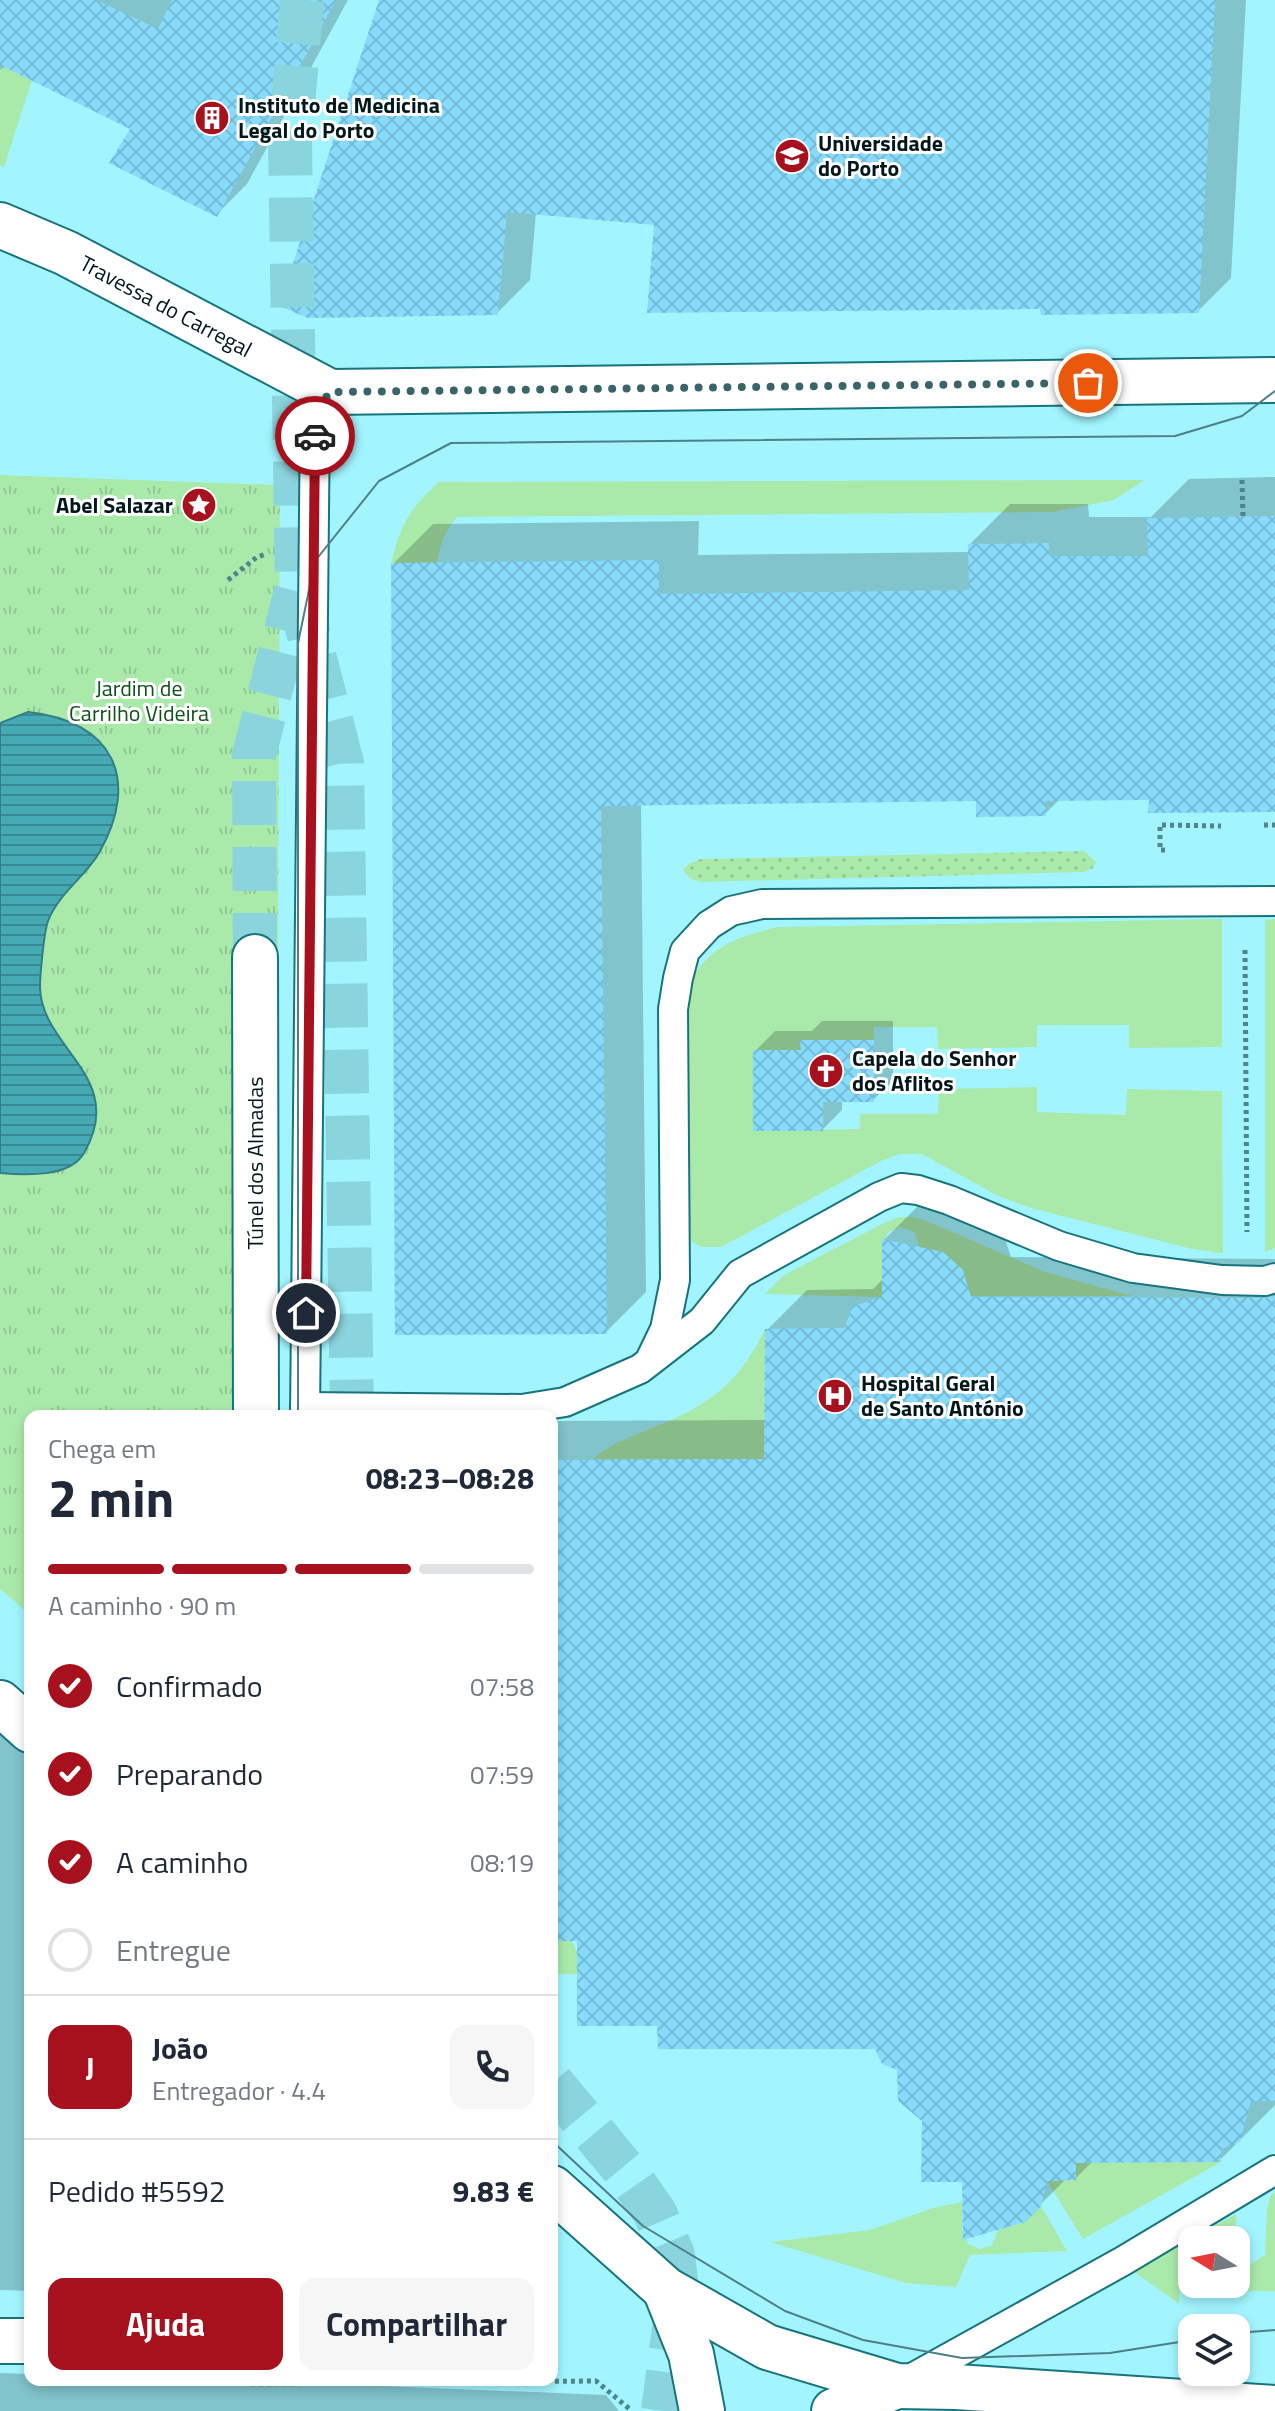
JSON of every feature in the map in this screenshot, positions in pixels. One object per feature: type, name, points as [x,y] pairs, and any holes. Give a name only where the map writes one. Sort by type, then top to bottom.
[{"type":"main road","name":"Travessa do Carregal","points":[[0,225],[66,253],[323,402]]},
{"type":"main road","points":[[323,402],[1275,380]]},
{"type":"main road","name":"Túnel dos Almadas","points":[[255,957],[256,1410]]},
{"type":"main road","points":[[0,1703],[24,1725]]},
{"type":"main road","points":[[558,2193],[665,2289],[767,2347],[897,2386],[956,2387],[1275,2408]]},
{"type":"main road","points":[[665,2289],[691,2354],[702,2411]]},
{"type":"main road","points":[[0,2341],[24,2341]]},
{"type":"main road","points":[[834,2411],[897,2386]]},
{"type":"lane","points":[[305,1410],[323,402]]},
{"type":"lane","points":[[649,1363],[665,1329],[675,1280],[673,1009],[685,951],[709,925],[731,911],[762,904],[1275,901]]},
{"type":"lane","points":[[414,1410],[522,1409],[565,1402],[640,1369],[702,1321],[740,1274],[879,1197],[901,1188],[949,1200],[1059,1246],[1133,1268],[1247,1281],[1275,1278]]},
{"type":"lane","points":[[897,2386],[1123,2261],[1275,2170]]},
{"type":"path","points":[[1242,480],[1243,517]]},
{"type":"path","points":[[1264,825],[1275,825]]},
{"type":"path","points":[[1244,901],[1247,1281]]},
{"type":"path","points":[[558,2381],[596,2381],[632,2411]]},
{"type":"green space","points":[[38,0],[58,0],[4,167],[0,165],[0,72]]},
{"type":"green space","name":"Jardim de Carrilho Videira","points":[[0,475],[280,485],[278,957],[231,958],[233,1410],[24,1410],[24,1610],[0,1589]]},
{"type":"green space","points":[[1144,480],[1114,500],[1052,512],[457,517],[444,538],[437,563],[391,563],[408,518],[439,482]]},
{"type":"green space","points":[[1084,851],[1096,862],[1093,868],[1084,872],[700,882],[689,878],[683,870],[701,859]]},
{"type":"green space","points":[[1222,919],[1222,1047],[1129,1048],[1129,1025],[1037,1025],[1037,1047],[938,1049],[937,1027],[874,1027],[874,1040],[801,1040],[801,1050],[753,1050],[753,1130],[860,1129],[860,1114],[938,1114],[939,1089],[1037,1087],[1037,1112],[1126,1115],[1127,1089],[1222,1091],[1223,1253],[1192,1249],[1031,1208],[998,1196],[922,1154],[900,1154],[883,1160],[721,1247],[701,1247],[691,1241],[688,1223],[689,984],[716,951],[737,939],[778,927]]},
{"type":"green space","points":[[1275,919],[1275,1248],[1265,1252],[1265,920]]},
{"type":"green space","points":[[899,1217],[929,1222],[1045,1272],[1132,1296],[971,1296],[962,1270],[920,1247],[914,1232],[900,1227],[888,1233],[882,1247],[882,1297],[765,1294],[784,1275]]},
{"type":"green space","points":[[765,1329],[764,1459],[593,1459],[618,1442],[668,1422],[718,1393],[743,1366]]},
{"type":"green space","points":[[558,1941],[572,1941],[591,1974],[558,1974]]},
{"type":"green space","points":[[1221,2162],[1083,2239],[1047,2181],[1076,2180],[1076,2163]]},
{"type":"green space","points":[[1275,2193],[1275,2291],[1250,2291],[1250,2264],[1265,2255],[1267,2209],[1271,2195]]},
{"type":"green space","points":[[962,2202],[962,2230],[968,2244],[980,2249],[992,2245],[998,2230],[1025,2222],[1041,2206],[1067,2251],[970,2255],[956,2287],[906,2283],[770,2242],[870,2230],[933,2208]]},
{"type":"green space","points":[[1236,2214],[1236,2226],[1214,2226]]},
{"type":"green space","points":[[1178,2246],[1179,2304],[1133,2271]]},
{"type":"water","points":[[28,712],[81,727],[99,741],[111,758],[117,778],[118,801],[99,853],[52,911],[44,944],[40,987],[44,1009],[53,1028],[90,1083],[96,1104],[95,1127],[84,1153],[68,1167],[46,1173],[22,1174],[0,1173],[0,723]]},
{"type":"building","name":"Instituto de Medicina Legal do Porto","points":[[0,0],[96,0],[158,29],[172,0],[336,0],[217,217],[109,163],[130,129],[0,65]]},
{"type":"building","name":"Universidade do Porto","points":[[379,0],[1215,0],[1199,313],[1041,315],[1040,309],[647,313],[654,225],[507,212],[498,315],[308,318],[279,306]]},
{"type":"building","points":[[1275,516],[1275,812],[1148,813],[1149,800],[1045,801],[1046,816],[976,817],[976,801],[601,806],[607,1334],[395,1335],[391,563],[659,560],[659,594],[969,590],[968,544],[1049,543],[1049,556],[1148,556],[1147,518]]},
{"type":"building","name":"Capela do Senhor dos Aflitos","points":[[800,1040],[874,1040],[874,1102],[823,1102],[823,1131],[753,1131],[753,1050],[801,1050]]},
{"type":"building","points":[[882,1239],[943,1252],[963,1270],[971,1297],[1275,1296],[1275,2101],[1251,2101],[1240,2142],[1221,2149],[1221,2162],[1076,2163],[1076,2180],[1047,2181],[1041,2206],[1025,2222],[963,2240],[962,2182],[921,2182],[922,2121],[898,2101],[897,2070],[882,2064],[875,2049],[658,2049],[657,2026],[577,2026],[577,1941],[558,1941],[558,1460],[764,1459],[765,1329],[844,1328],[853,1306],[882,1297]]},
{"type":"tunnel","points":[[302,0],[290,140],[297,589],[342,763],[352,1410]]},
{"type":"tunnel","points":[[255,957],[254,755],[296,591]]},
{"type":"tunnel","points":[[558,2090],[627,2173],[655,2213],[673,2255],[678,2298],[663,2411]]},
{"type":"tram line","points":[[298,1410],[298,643],[315,561],[379,481],[451,443],[1175,436],[1242,416],[1275,391]]},
{"type":"tram line","points":[[558,2147],[643,2226],[785,2311],[863,2340],[962,2358],[1110,2353],[1178,2342]]},
{"type":"tram line","points":[[1250,2332],[1275,2330]]},
{"type":"way so far","points":[[315,436],[315,412],[330,392],[1088,383]]},
{"type":"place","name":"Instituto de Medicina Legal do Porto","points":[[212,118]]},
{"type":"place","name":"Universidade do Porto","points":[[792,156]]},
{"type":"place","name":"Abel Salazar","points":[[199,505]]},
{"type":"place","name":"Capela do Senhor dos Aflitos","points":[[826,1071]]},
{"type":"place","name":"Hospital Geral de Santo António","points":[[835,1396]]},
{"type":"route","points":[[306,1313],[315,436]]}]
